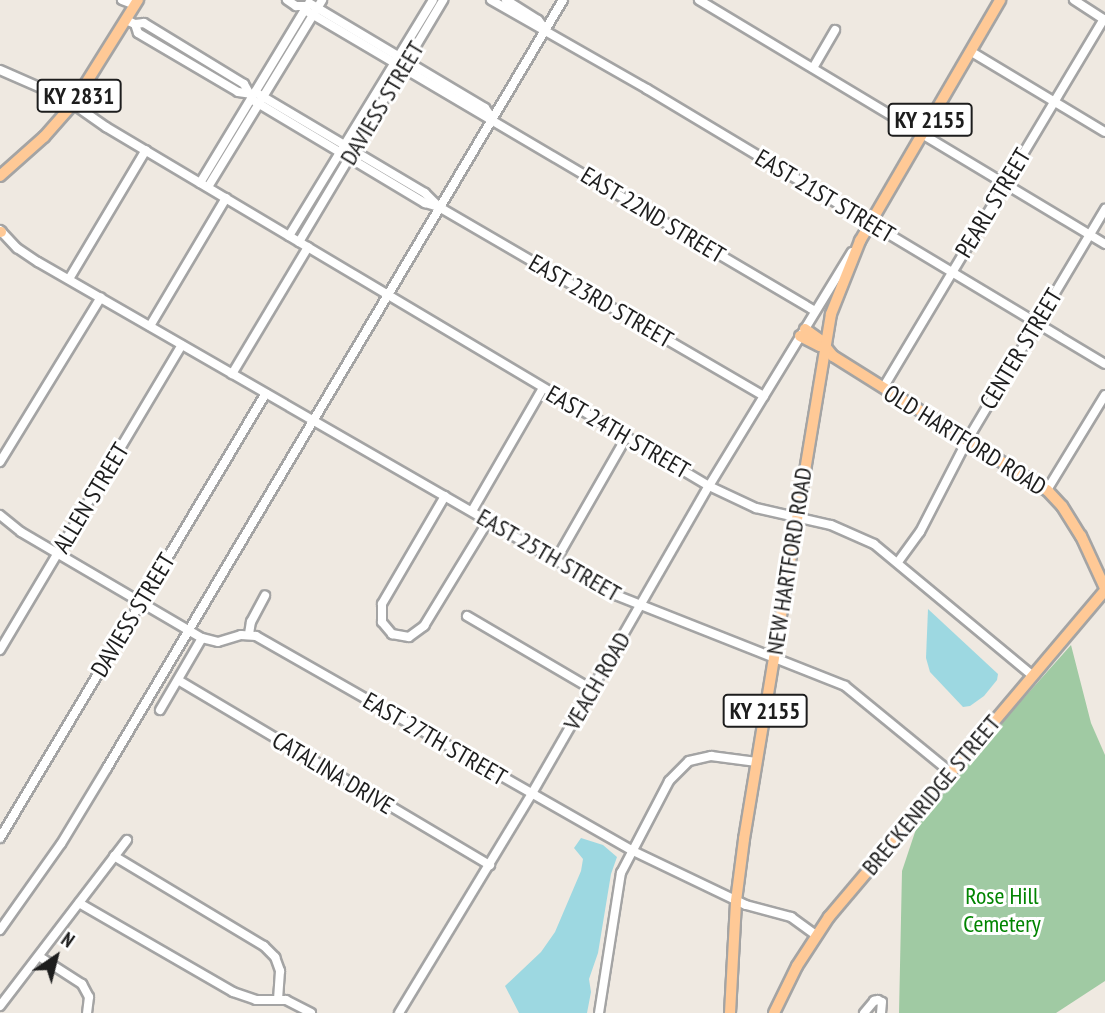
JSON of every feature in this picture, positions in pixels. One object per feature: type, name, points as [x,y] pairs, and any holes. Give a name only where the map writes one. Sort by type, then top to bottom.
[{"type":"main road","name":"KY 2155","points":[[860,241],[1000,0]]},
{"type":"main road","name":"KY 2831","points":[[0,176],[44,137],[73,104],[131,22],[136,3]]},
{"type":"main road","name":"NEW HARTFORD ROAD","points":[[730,1013],[736,901],[824,348],[840,285],[860,241]]},
{"type":"main road","name":"OLD HARTFORD ROAD","points":[[803,333],[883,388],[1047,490],[1062,506],[1081,536],[1105,589]]},
{"type":"main road","name":"BRECKENRIDGE STREET","points":[[775,1013],[790,979],[816,935],[1105,589]]},
{"type":"street","points":[[122,0],[136,3]]},
{"type":"street","name":"EAST 22ND STREET","points":[[287,0],[296,6],[310,5],[481,116],[492,118],[815,311]]},
{"type":"street","points":[[289,236],[342,148],[400,62],[433,0]]},
{"type":"street","name":"DAVIESS STREET","points":[[299,242],[351,154],[400,62],[443,0]]},
{"type":"street","name":"EAST 21ST STREET","points":[[492,0],[535,27],[545,29],[1105,364]]},
{"type":"street","name":"EAST 21ST STREET","points":[[506,0],[538,20],[545,29]]},
{"type":"street","points":[[0,930],[61,844],[563,0]]},
{"type":"street","points":[[1074,0],[1104,20]]},
{"type":"street","points":[[705,1],[1105,244]]},
{"type":"street","points":[[204,185],[310,5]]},
{"type":"street","name":"PEARL STREET","points":[[883,388],[1104,20]]},
{"type":"street","name":"EAST 23RD STREET","points":[[131,22],[144,23],[249,87],[255,96],[351,154],[425,193],[439,207],[764,396]]},
{"type":"street","points":[[813,68],[835,30]]},
{"type":"street","points":[[970,51],[1105,132]]},
{"type":"street","name":"EAST 24TH STREET","points":[[0,70],[55,92],[204,185],[709,486],[756,508],[852,532],[898,562],[1032,675]]},
{"type":"street","points":[[69,279],[146,150]]},
{"type":"street","points":[[150,326],[226,198]]},
{"type":"street","name":"CENTER STREET","points":[[898,562],[920,532],[968,439],[1105,209]]},
{"type":"street","name":"EAST 25TH STREET","points":[[0,231],[27,255],[472,512],[641,606],[824,675],[856,692],[950,772]]},
{"type":"street","name":"VEACH ROAD","points":[[399,1013],[593,690],[709,486],[860,241]]},
{"type":"street","points":[[232,374],[308,247]]},
{"type":"street","points":[[0,462],[101,297]]},
{"type":"street","name":"ALLEN STREET","points":[[0,650],[182,345]]},
{"type":"street","points":[[472,512],[544,388]]},
{"type":"street","name":"DAVIESS STREET","points":[[0,838],[266,393]]},
{"type":"street","points":[[1047,490],[1105,395]]},
{"type":"street","points":[[556,560],[627,436]]},
{"type":"street","points":[[445,496],[382,604],[382,622],[392,634],[409,637],[424,626],[488,521]]},
{"type":"street","points":[[0,515],[21,532],[202,638],[218,642],[248,634],[251,622],[265,596]]},
{"type":"street","points":[[467,616],[593,690]]},
{"type":"street","name":"EAST 27TH STREET","points":[[248,634],[272,644],[631,850],[736,901],[791,917],[816,935]]},
{"type":"street","points":[[160,710],[202,638]]},
{"type":"street","name":"CATALINA DRIVE","points":[[178,680],[490,865]]},
{"type":"street","points":[[599,1013],[615,896],[631,850],[669,781],[689,761],[711,756],[757,762]]},
{"type":"street","points":[[0,814],[10,821]]},
{"type":"street","points":[[0,1006],[127,840]]},
{"type":"street","points":[[114,856],[264,946],[275,957],[280,971],[278,998]]},
{"type":"street","points":[[79,903],[233,992],[256,1000],[278,998],[311,1013]]},
{"type":"street","points":[[40,957],[82,984],[89,998],[87,1013]]},
{"type":"street","points":[[864,1013],[867,1007],[878,1000],[882,1002],[881,1013]]},
{"type":"green space","name":"Rose Hill Cemetery","points":[[1071,645],[1091,723],[1105,755],[1105,981],[1056,1013],[899,1013],[902,871],[917,826],[982,745]]},
{"type":"water","points":[[928,609],[998,674],[997,680],[984,696],[970,706],[963,707],[930,672],[926,658]]},
{"type":"water","points":[[581,838],[603,845],[617,857],[611,874],[598,953],[589,979],[591,992],[587,1013],[519,1013],[505,986],[541,952],[555,932],[581,871],[583,859],[574,848]]}]
